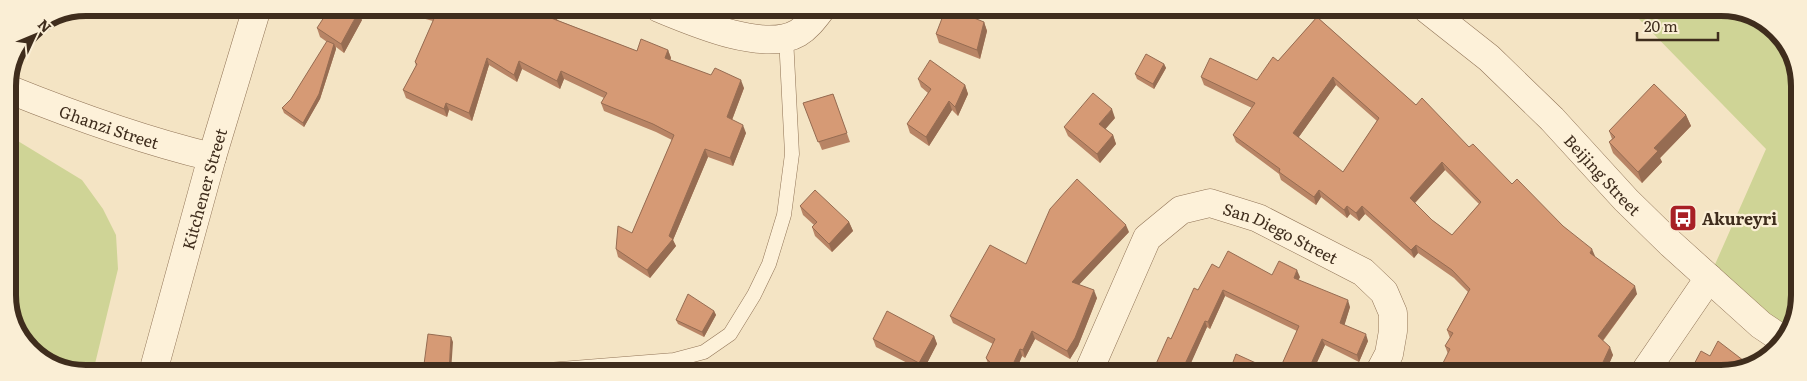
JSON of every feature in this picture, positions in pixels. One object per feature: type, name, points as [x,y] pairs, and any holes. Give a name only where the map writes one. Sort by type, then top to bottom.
[{"type":"street","name":"Kitchener Street","points":[[154,365],[212,157],[255,16]]},
{"type":"street","points":[[679,16],[740,36],[766,40],[797,34],[816,16]]},
{"type":"street","name":"Beijing Street","points":[[1436,16],[1489,58],[1552,119],[1626,200],[1670,243],[1761,325],[1777,336]]},
{"type":"street","name":"Ghanzi Street","points":[[16,92],[81,118],[154,142],[212,157]]},
{"type":"street","name":"San Diego Street","points":[[1091,365],[1147,238],[1181,210],[1210,203],[1258,218],[1363,272],[1384,292],[1393,313],[1393,331],[1389,354],[1383,365]]},
{"type":"street","points":[[1649,365],[1709,278]]},
{"type":"lane","points":[[611,365],[674,360],[704,352],[730,334],[754,295],[769,264],[784,215],[792,154],[786,37]]},
{"type":"green space","points":[[1638,16],[1721,16],[1743,20],[1756,26],[1770,37],[1785,59],[1791,86],[1791,295],[1785,322],[1777,335],[1709,278],[1766,149]]},
{"type":"green space","points":[[16,140],[82,180],[103,209],[116,235],[118,269],[95,365],[72,363],[59,359],[44,350],[31,337],[22,322],[16,295]]},
{"type":"building","points":[[325,16],[356,16],[341,44],[317,28]]},
{"type":"building","points":[[435,16],[552,16],[551,18],[637,51],[641,39],[668,50],[665,58],[711,75],[715,68],[741,80],[727,117],[743,125],[730,158],[705,149],[669,236],[673,239],[647,270],[616,249],[618,226],[632,233],[674,135],[653,124],[601,103],[607,93],[561,71],[557,81],[519,61],[514,75],[487,58],[469,113],[446,103],[444,109],[403,90],[417,64],[415,62]]},
{"type":"building","points":[[943,16],[969,16],[984,22],[977,50],[936,34]]},
{"type":"building","points":[[1317,17],[1416,105],[1422,98],[1469,147],[1473,144],[1512,184],[1517,179],[1563,226],[1592,249],[1590,253],[1635,286],[1598,336],[1610,347],[1602,365],[1442,365],[1450,349],[1445,346],[1453,333],[1447,330],[1470,289],[1452,270],[1416,245],[1411,250],[1362,206],[1356,213],[1347,206],[1344,210],[1319,190],[1314,197],[1279,172],[1280,169],[1233,135],[1255,103],[1201,77],[1210,58],[1257,80],[1273,57],[1278,61]],"holes":[[[1333,77],[1379,118],[1343,172],[1293,133]],[[1442,162],[1481,202],[1452,235],[1432,220],[1410,198]]]},
{"type":"building","points":[[327,41],[334,44],[319,94],[303,123],[282,108],[291,99]]},
{"type":"building","points":[[1146,54],[1164,64],[1153,84],[1135,74]]},
{"type":"building","points":[[930,60],[965,85],[955,107],[949,101],[926,137],[907,124],[931,89],[918,79]]},
{"type":"building","points":[[1654,84],[1686,115],[1654,148],[1658,151],[1638,172],[1609,142],[1615,137],[1609,131]]},
{"type":"building","points":[[1093,93],[1112,109],[1099,124],[1113,135],[1097,154],[1064,127]]},
{"type":"building","points":[[833,94],[847,133],[818,142],[803,103]]},
{"type":"building","points":[[1077,179],[1126,225],[1072,282],[1094,290],[1075,338],[1067,351],[1032,331],[1023,350],[1020,349],[1013,365],[993,365],[986,358],[995,339],[950,316],[990,245],[1026,264],[1050,209]]},
{"type":"building","points":[[815,190],[849,222],[829,244],[812,227],[817,222],[800,206]]},
{"type":"building","points":[[1228,251],[1272,275],[1279,261],[1297,270],[1294,278],[1348,300],[1340,323],[1366,334],[1357,355],[1322,339],[1311,365],[1282,365],[1299,326],[1223,290],[1208,322],[1205,321],[1184,365],[1156,365],[1168,337],[1171,339],[1194,288],[1198,290],[1212,264],[1219,268]]},
{"type":"building","points":[[688,294],[714,311],[702,332],[676,320]]},
{"type":"building","points":[[887,311],[934,336],[919,363],[873,339]]},
{"type":"building","points":[[428,334],[451,337],[449,365],[424,365]]},
{"type":"building","points":[[1718,341],[1744,361],[1721,365],[1694,365],[1701,351],[1710,356]]},
{"type":"building","points":[[1236,354],[1260,365],[1232,365]]},
{"type":"place","name":"Akureyri","points":[[1683,218]]}]
